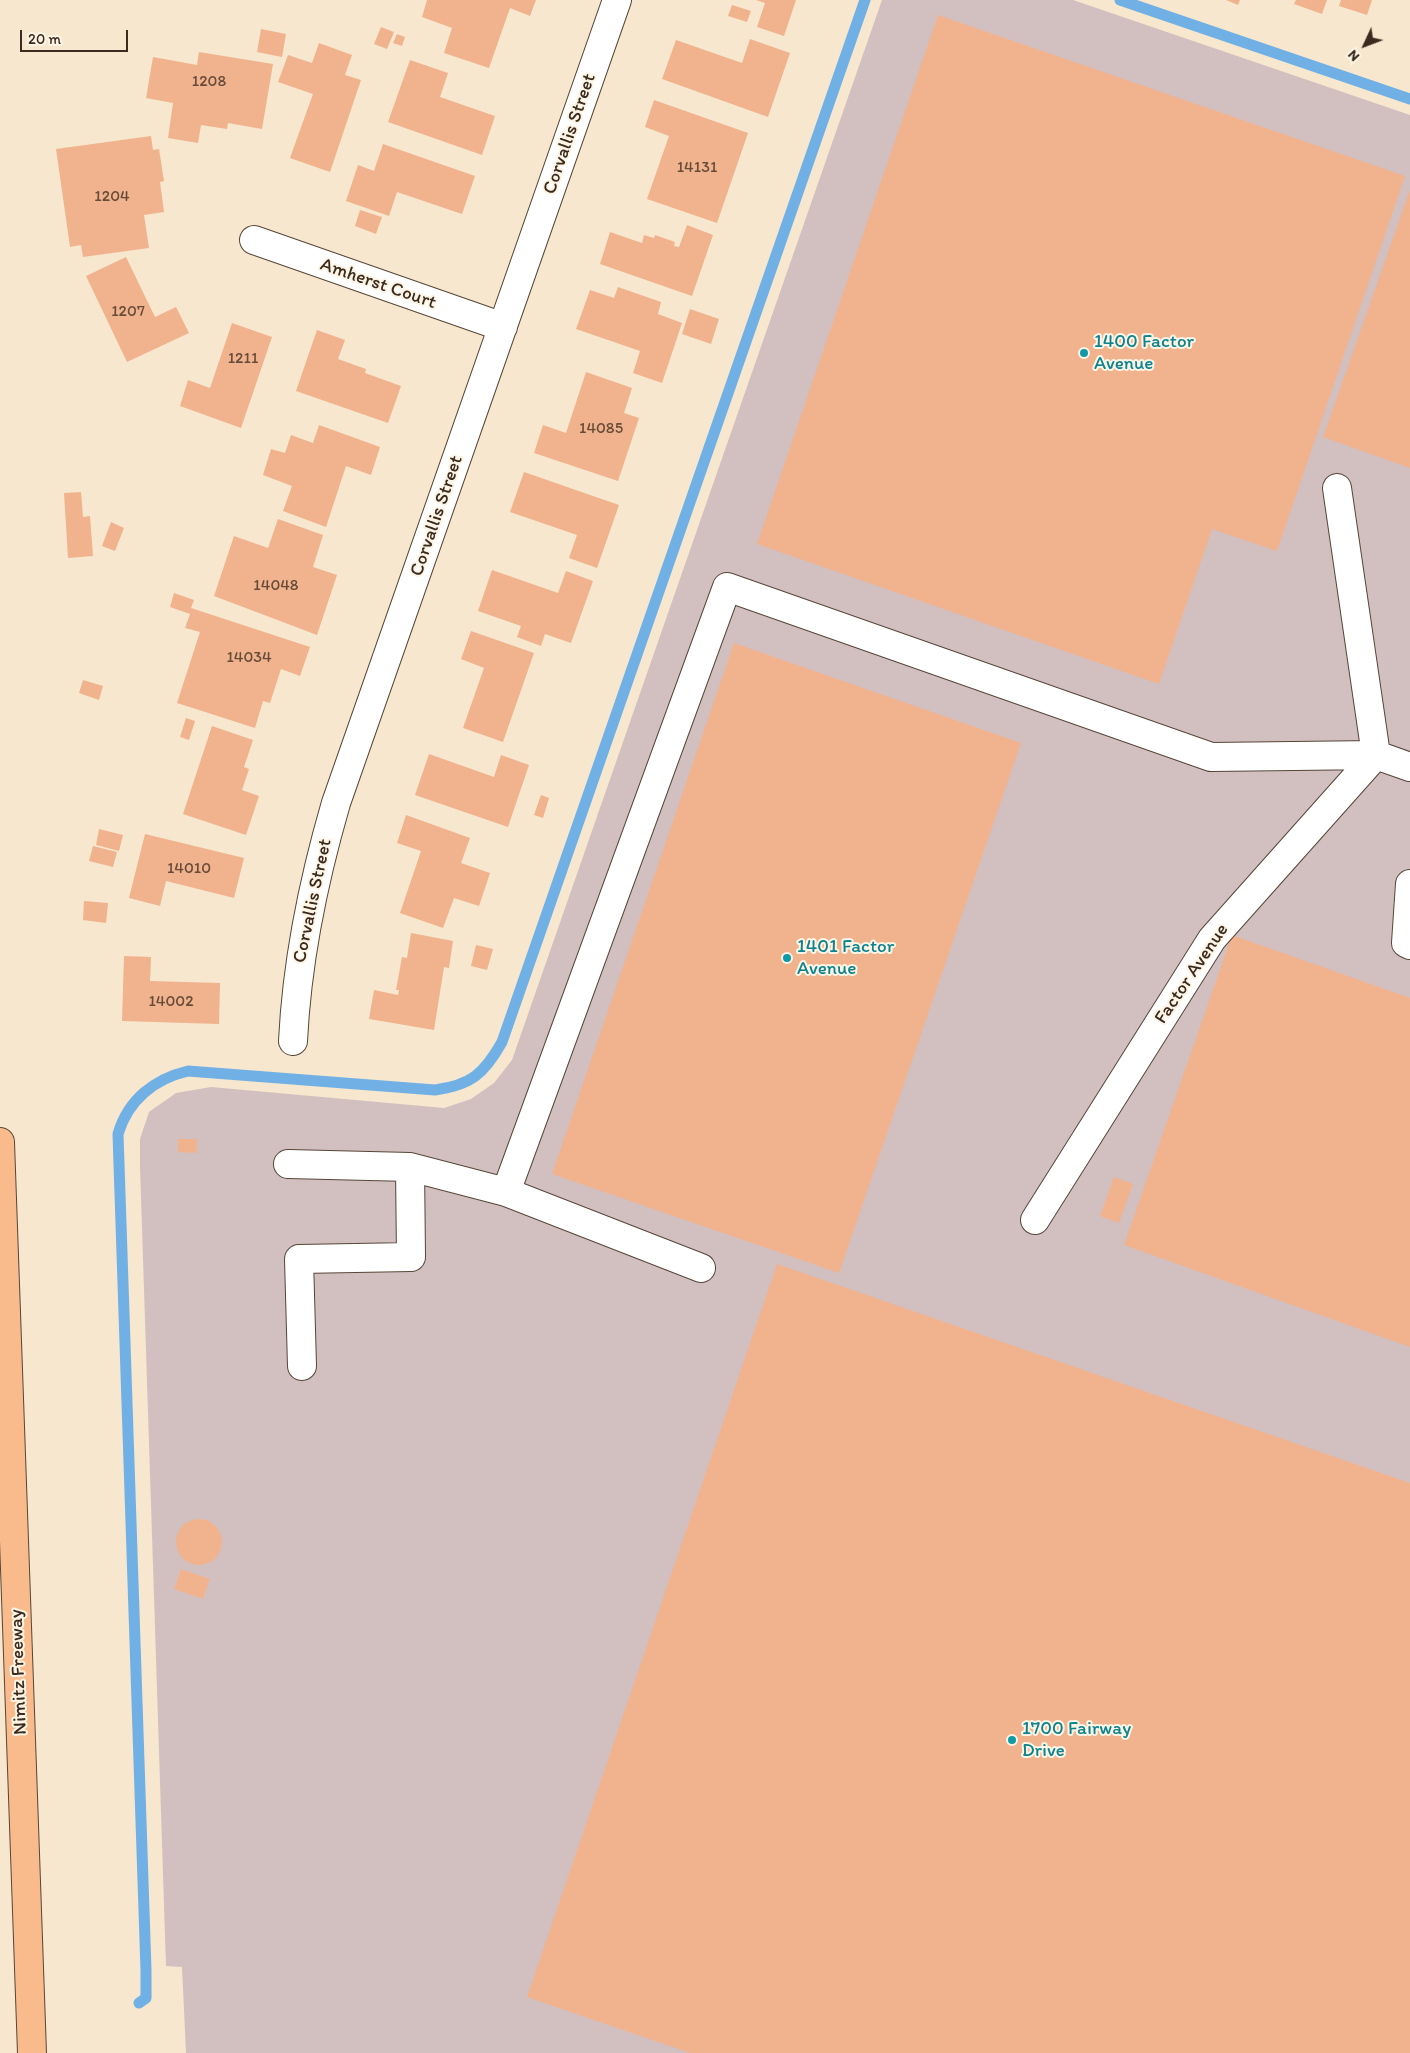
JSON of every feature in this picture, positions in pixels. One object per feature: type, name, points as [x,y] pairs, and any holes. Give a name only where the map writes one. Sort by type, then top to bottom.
[{"type":"highway","name":"Nimitz Freeway","points":[[0,1142],[32,2053]]},
{"type":"street","name":"Corvallis Street","points":[[293,1041],[299,958],[320,858],[336,803],[617,0]]},
{"type":"street","name":"Amherst Court","points":[[254,240],[503,327]]},
{"type":"street","points":[[1337,488],[1376,755]]},
{"type":"street","points":[[506,1192],[728,587],[1211,757],[1376,755],[1410,767]]},
{"type":"street","name":"Factor Avenue","points":[[1035,1220],[1212,939],[1376,755]]},
{"type":"street","points":[[1410,884],[1406,943],[1410,945]]},
{"type":"street","points":[[288,1164],[410,1167],[506,1192],[701,1268]]},
{"type":"street","points":[[302,1366],[299,1259],[411,1257],[410,1167]]},
{"type":"shaded area","points":[[882,0],[1073,0],[1410,115],[1410,2053],[186,2053],[182,1967],[166,1966],[140,1166],[140,1139],[149,1112],[176,1093],[211,1087],[444,1108],[471,1099],[494,1083],[512,1060]]},
{"type":"building","points":[[427,0],[536,0],[530,16],[510,8],[489,68],[444,53],[452,28],[422,17]]},
{"type":"building","points":[[756,0],[796,0],[784,36],[757,27],[765,3]]},
{"type":"building","points":[[1226,0],[1240,0],[1238,5]]},
{"type":"building","points":[[1296,0],[1327,0],[1322,14],[1294,4]]},
{"type":"building","points":[[1341,0],[1372,0],[1367,15],[1339,6]]},
{"type":"building","points":[[732,5],[751,11],[747,22],[728,16]]},
{"type":"building","name":"1400 Factor Avenue","points":[[938,15],[1405,176],[1277,551],[1212,529],[1159,684],[757,544]]},
{"type":"building","points":[[381,27],[394,32],[387,49],[374,44]]},
{"type":"building","points":[[261,29],[286,34],[282,57],[257,52]]},
{"type":"building","points":[[397,34],[405,37],[402,46],[393,43]]},
{"type":"building","points":[[750,39],[790,53],[768,117],[662,79],[676,40],[742,63]]},
{"type":"building","points":[[319,43],[352,55],[345,75],[361,80],[330,172],[290,158],[313,94],[278,82],[288,55],[312,63]]},
{"type":"building","points":[[199,52],[273,64],[262,129],[228,123],[227,129],[201,125],[198,143],[168,138],[173,103],[146,98],[153,57],[197,65]]},
{"type":"building","points":[[410,60],[448,73],[440,97],[495,116],[482,155],[388,122]]},
{"type":"building","points":[[654,100],[748,133],[717,223],[647,199],[669,136],[645,127]]},
{"type":"building","points":[[151,136],[153,150],[159,149],[164,181],[160,182],[164,212],[144,215],[149,248],[83,257],[81,245],[70,247],[56,149]]},
{"type":"building","points":[[383,144],[475,176],[462,214],[397,192],[389,216],[346,201],[358,165],[374,171]]},
{"type":"building","points":[[1410,190],[1410,468],[1323,437]]},
{"type":"building","points":[[360,210],[382,217],[376,234],[355,226]]},
{"type":"building","points":[[687,225],[713,235],[692,296],[600,264],[610,232],[642,243],[644,235],[654,238],[655,235],[675,242],[674,246],[679,247]]},
{"type":"building","points":[[126,257],[155,317],[176,307],[189,333],[127,362],[86,276]]},
{"type":"building","points":[[618,287],[661,302],[658,314],[682,323],[662,383],[633,373],[640,351],[576,329],[590,290],[614,298]]},
{"type":"building","points":[[690,309],[719,319],[711,344],[682,334]]},
{"type":"building","points":[[232,323],[272,337],[241,428],[180,406],[188,380],[210,388]]},
{"type":"building","points":[[317,330],[345,340],[338,359],[366,369],[365,373],[401,386],[388,423],[296,391]]},
{"type":"building","points":[[586,372],[632,388],[624,413],[639,418],[618,481],[534,453],[543,425],[566,433]]},
{"type":"building","points":[[319,425],[380,447],[371,475],[346,466],[326,527],[283,511],[292,486],[263,475],[271,449],[285,453],[291,435],[313,443]]},
{"type":"building","points":[[524,472],[619,505],[597,568],[569,558],[577,535],[510,512]]},
{"type":"building","points":[[81,492],[83,517],[90,516],[93,556],[68,558],[64,493]]},
{"type":"building","points":[[278,519],[323,535],[313,567],[337,575],[317,635],[214,596],[234,536],[268,548]]},
{"type":"building","points":[[111,522],[124,528],[115,551],[102,546]]},
{"type":"building","points":[[492,570],[558,593],[566,571],[593,581],[571,643],[545,634],[541,646],[517,637],[521,626],[478,611]]},
{"type":"building","points":[[174,593],[194,600],[191,608],[310,647],[300,676],[281,669],[270,703],[263,701],[255,728],[177,703],[200,632],[185,628],[190,614],[170,607]]},
{"type":"building","points":[[471,631],[534,653],[503,742],[463,728],[484,668],[461,659]]},
{"type":"building","name":"1401 Factor Avenue","points":[[734,643],[1021,743],[839,1273],[552,1174]]},
{"type":"building","points":[[83,680],[103,686],[99,700],[79,693]]},
{"type":"building","points":[[186,718],[195,721],[189,740],[180,737]]},
{"type":"building","points":[[212,726],[253,740],[244,767],[249,769],[242,790],[259,796],[246,835],[183,814]]},
{"type":"building","points":[[429,754],[494,777],[501,755],[529,765],[508,827],[415,795]]},
{"type":"building","points":[[541,795],[549,798],[543,818],[534,815]]},
{"type":"building","points":[[406,815],[470,838],[461,863],[490,873],[479,906],[454,898],[443,928],[400,913],[421,851],[397,843]]},
{"type":"building","points":[[99,829],[123,835],[119,851],[96,845]]},
{"type":"building","points":[[145,834],[244,858],[234,898],[166,881],[160,906],[129,898]]},
{"type":"building","points":[[93,846],[117,852],[113,867],[89,861]]},
{"type":"building","points":[[84,901],[108,903],[106,923],[83,920]]},
{"type":"building","points":[[411,933],[453,941],[449,968],[444,967],[434,1030],[369,1019],[374,990],[398,995],[399,990],[396,990],[402,957],[407,958]]},
{"type":"building","points":[[1232,935],[1410,998],[1410,1347],[1124,1245]]},
{"type":"building","points":[[476,945],[493,949],[487,970],[471,966]]},
{"type":"building","points":[[124,956],[151,957],[150,981],[220,983],[219,1024],[122,1021]]},
{"type":"building","points":[[178,1139],[197,1139],[197,1153],[178,1152]]},
{"type":"building","points":[[1114,1177],[1133,1184],[1119,1223],[1100,1216]]},
{"type":"building","name":"1700 Fairway Drive","points":[[777,1264],[1410,1483],[1410,2053],[690,2053],[527,1997]]},
{"type":"building","points":[[194,1519],[204,1519],[218,1529],[222,1542],[218,1555],[212,1561],[204,1565],[194,1565],[180,1555],[176,1547],[176,1537],[186,1523]]},
{"type":"building","points":[[181,1569],[210,1579],[203,1599],[174,1589]]},
{"type":"waterway","points":[[139,2003],[146,1998],[146,1970],[118,1134],[122,1122],[136,1101],[154,1085],[164,1079],[188,1071],[435,1090],[467,1081],[482,1070],[495,1053],[502,1042],[865,0]]},
{"type":"waterway","points":[[1120,0],[1410,99]]},
{"type":"place","name":"1400 Factor Avenue","points":[[1084,353]]},
{"type":"place","name":"1401 Factor Avenue","points":[[787,958]]},
{"type":"place","name":"1700 Fairway Drive","points":[[1012,1740]]}]
